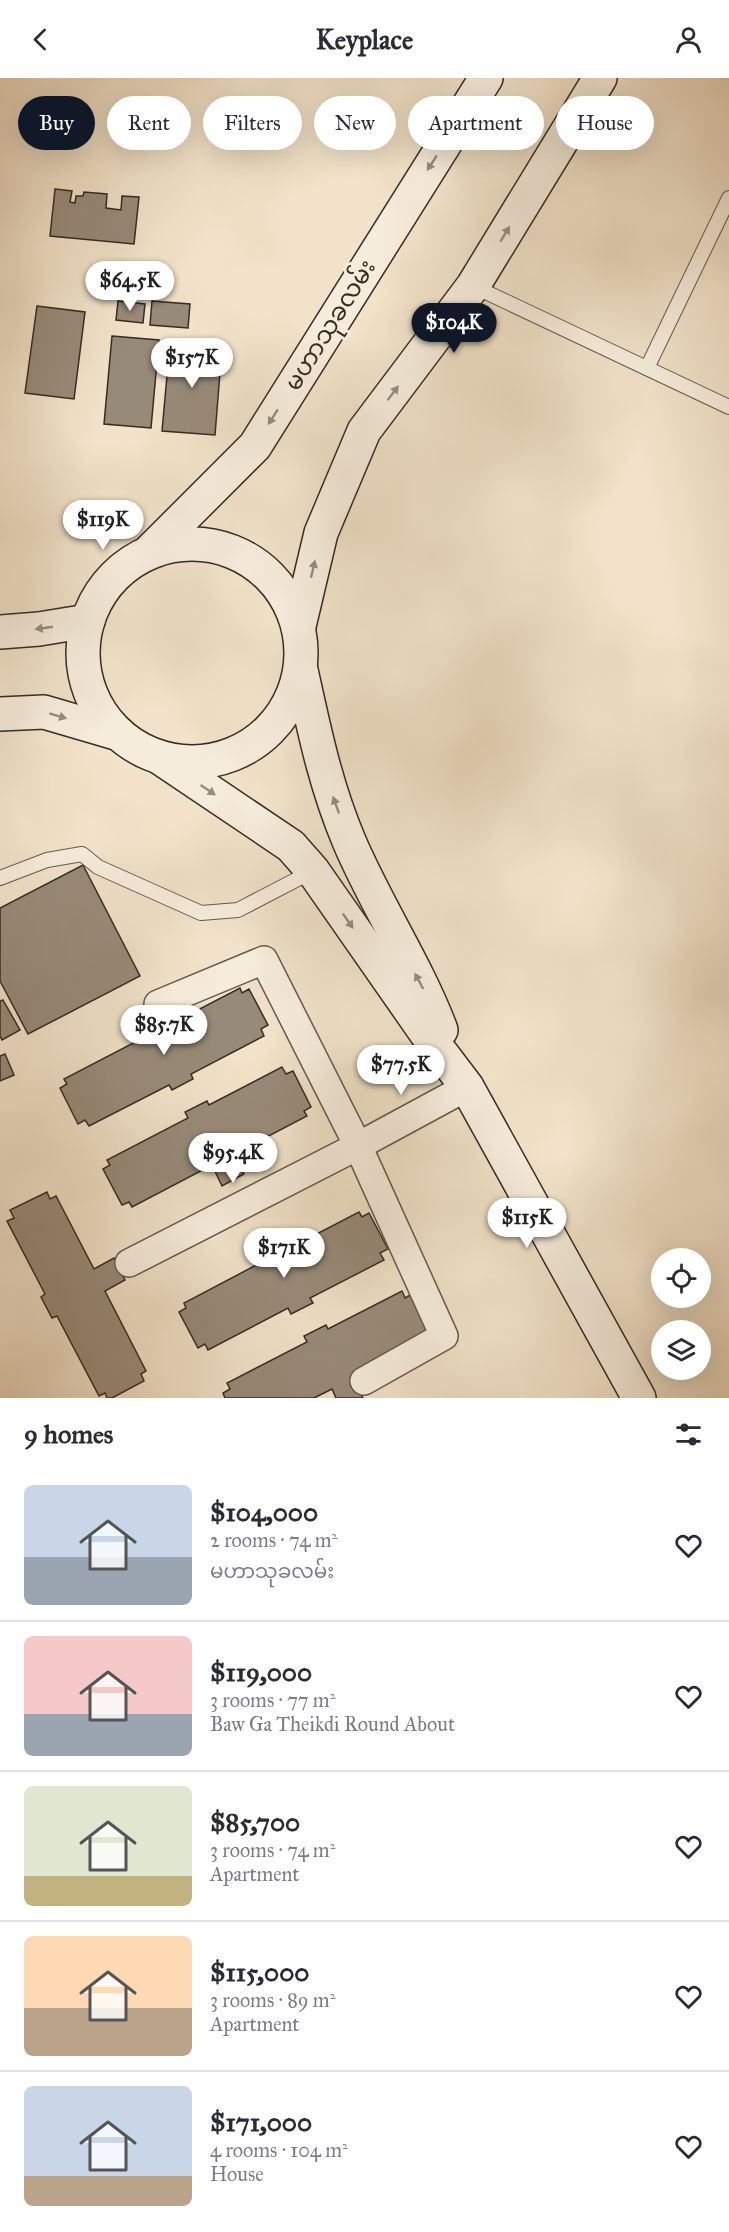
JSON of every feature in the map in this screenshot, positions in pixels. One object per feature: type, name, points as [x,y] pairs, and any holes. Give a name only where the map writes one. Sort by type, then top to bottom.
[{"type":"main road","name":"မဟာသုခလမ်း","points":[[149,552],[255,446],[486,78]]},
{"type":"main road","points":[[299,626],[321,533],[364,431],[473,286],[600,78]]},
{"type":"main road","points":[[462,1080],[426,1033],[313,871],[291,846],[159,757],[137,748],[119,734],[99,710],[87,682],[83,652],[88,621],[101,592],[122,569],[149,552],[186,543],[223,547],[257,564],[284,591],[299,626],[302,648],[301,670],[323,770],[349,841],[388,924],[431,1004],[462,1080],[639,1398]]},
{"type":"main road","points":[[0,632],[39,629],[88,621]]},
{"type":"main road","points":[[159,757],[196,762],[233,754],[241,750],[265,735],[288,705],[301,670]]},
{"type":"main road","points":[[0,714],[44,712],[119,734]]},
{"type":"street","points":[[158,1004],[264,960],[357,1146],[444,1336],[364,1381]]},
{"type":"street","points":[[129,1263],[357,1146],[462,1080]]},
{"type":"lane","points":[[647,368],[729,198]]},
{"type":"lane","points":[[473,286],[729,407]]},
{"type":"lane","points":[[0,878],[47,860],[82,854],[98,867],[201,913],[238,910],[313,871]]},
{"type":"building","points":[[55,189],[72,191],[70,202],[75,203],[76,196],[83,196],[84,192],[107,194],[106,208],[121,210],[122,196],[139,197],[134,244],[50,236]]},
{"type":"building","points":[[118,301],[145,304],[143,323],[116,320]]},
{"type":"building","points":[[152,301],[190,304],[188,328],[150,325]]},
{"type":"building","points":[[37,306],[85,312],[74,399],[25,393]]},
{"type":"building","points":[[112,336],[159,340],[151,428],[104,424]]},
{"type":"building","points":[[170,343],[222,348],[215,435],[162,431]]},
{"type":"building","points":[[83,865],[140,976],[28,1034],[0,981],[0,908]]},
{"type":"building","points":[[240,988],[242,993],[249,989],[268,1025],[261,1029],[264,1036],[191,1074],[193,1079],[172,1090],[169,1085],[89,1126],[85,1120],[78,1124],[60,1088],[67,1084],[64,1079],[145,1037],[134,1017],[156,1005],[167,1026]]},
{"type":"building","points":[[3,1000],[20,1030],[2,1040],[0,1001]]},
{"type":"building","points":[[5,1054],[14,1075],[0,1081],[0,1056]]},
{"type":"building","points":[[282,1067],[286,1074],[293,1071],[311,1107],[304,1111],[307,1116],[234,1154],[244,1174],[222,1186],[212,1165],[132,1207],[129,1202],[122,1205],[103,1169],[110,1165],[107,1160],[188,1118],[185,1112],[207,1101],[209,1105]]},
{"type":"building","points":[[47,1192],[50,1199],[56,1196],[94,1269],[114,1258],[125,1280],[105,1291],[146,1371],[141,1374],[144,1381],[112,1398],[107,1398],[105,1393],[99,1396],[57,1316],[52,1318],[41,1297],[45,1294],[7,1221],[14,1218],[10,1210]]},
{"type":"building","points":[[359,1212],[362,1217],[369,1213],[388,1249],[380,1253],[384,1260],[310,1298],[313,1303],[291,1314],[288,1308],[208,1350],[205,1344],[198,1348],[179,1312],[186,1308],[184,1303],[264,1261],[254,1240],[275,1229],[286,1250]]},
{"type":"building","points":[[402,1291],[405,1298],[412,1294],[431,1331],[353,1378],[363,1398],[336,1398],[332,1389],[314,1398],[225,1398],[223,1393],[230,1389],[227,1383],[307,1342],[304,1336],[326,1325],[328,1329]]}]
